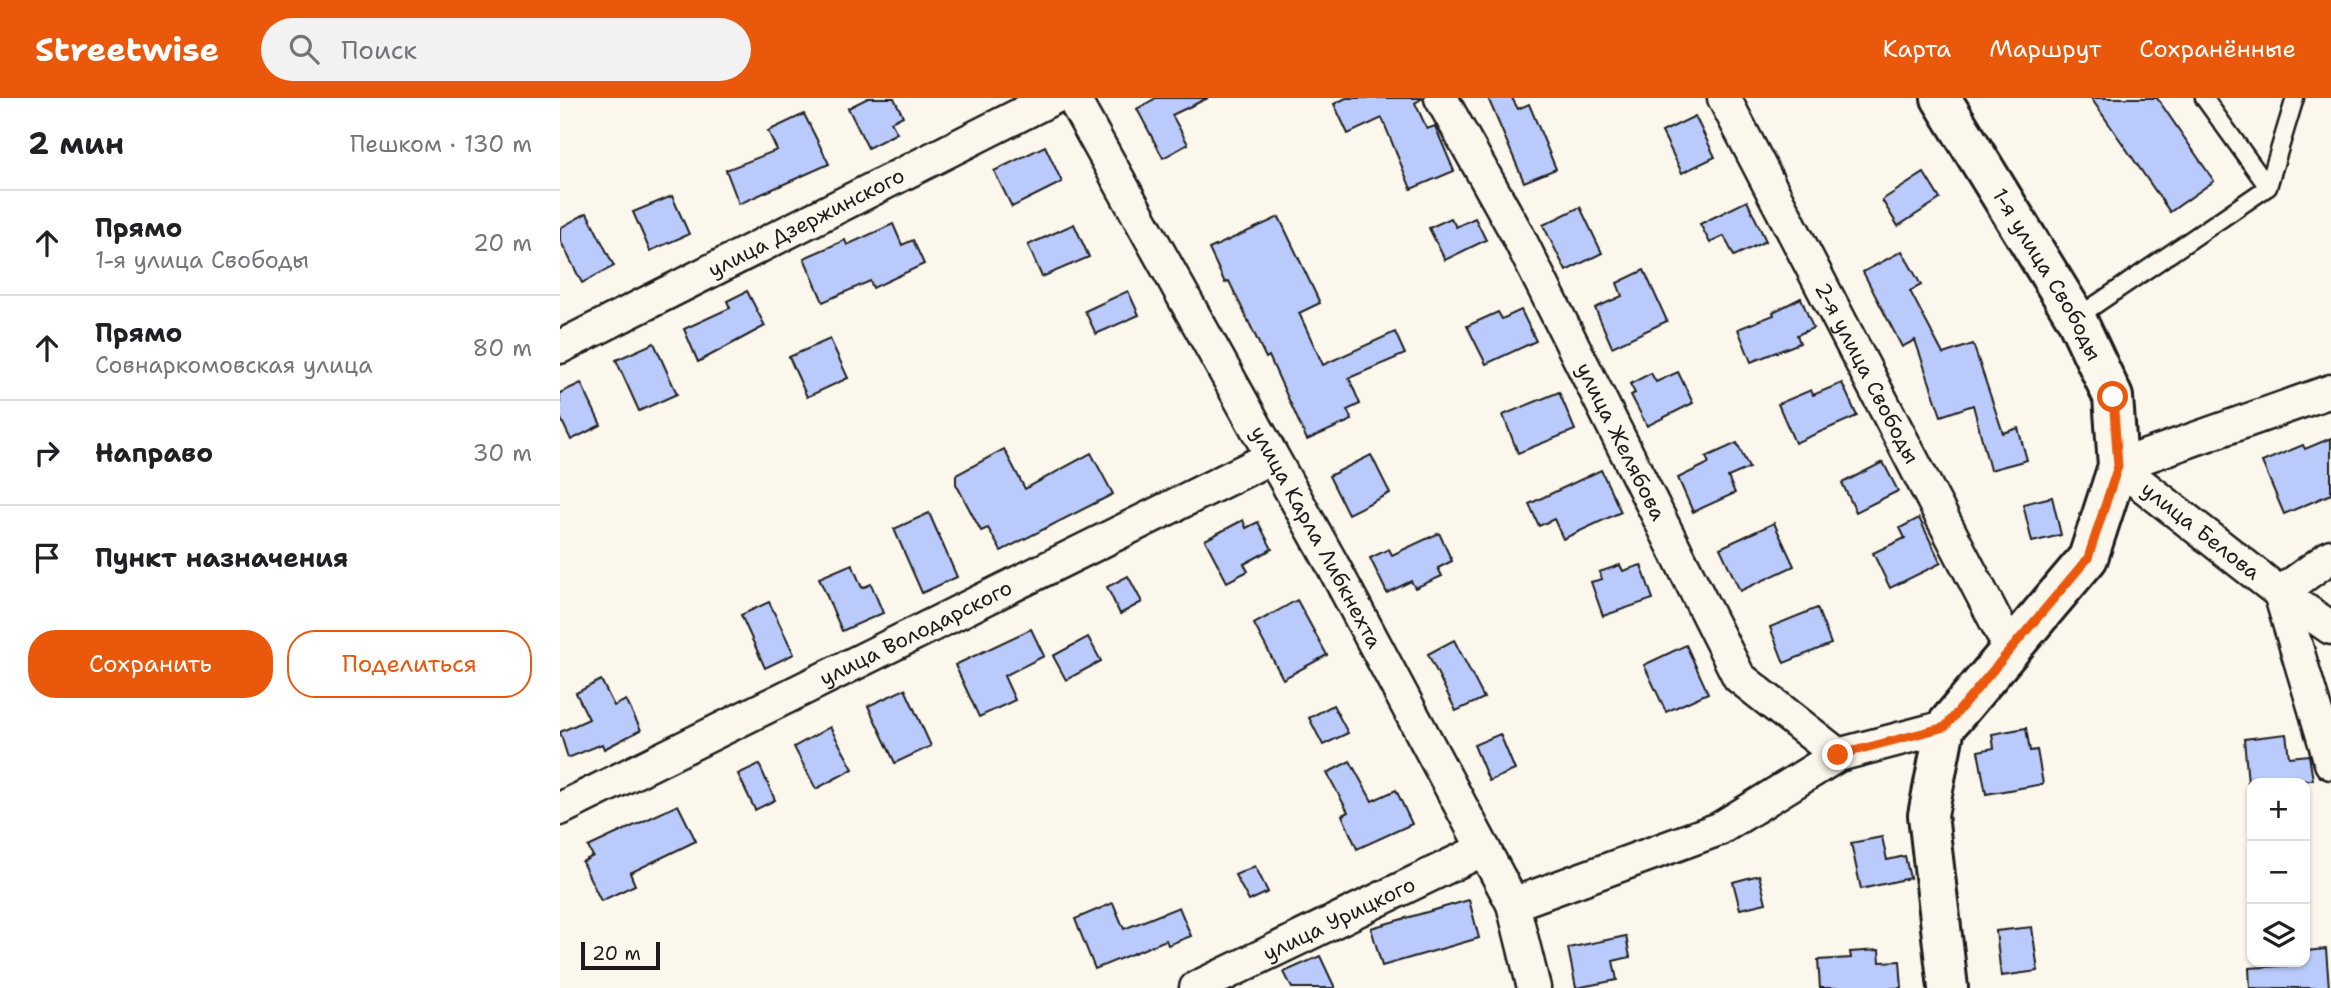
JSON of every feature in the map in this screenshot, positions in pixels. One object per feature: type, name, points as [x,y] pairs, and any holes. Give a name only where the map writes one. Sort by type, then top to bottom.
[{"type":"street","name":"улица Дзержинского","points":[[560,347],[1053,98]]},
{"type":"street","name":"улица Карла Либкнехта","points":[[1073,98],[1272,457],[1513,904],[1534,988]]},
{"type":"street","name":"улица Желябова","points":[[1441,98],[1516,232],[1739,677],[1838,755]]},
{"type":"street","name":"2-я улица Свободы","points":[[1724,98],[2010,648]]},
{"type":"street","name":"1-я улица Свободы","points":[[1941,98],[2076,318],[2113,397],[2118,466]]},
{"type":"street","name":"улица Белова","points":[[2118,466],[2331,391]]},
{"type":"street","name":"улица Володарского","points":[[560,809],[1272,457]]},
{"type":"street","points":[[1948,988],[1928,816],[1945,727],[2088,558],[2118,466]]},
{"type":"street","name":"улица Белова","points":[[2118,466],[2280,593],[2331,628]]},
{"type":"street","points":[[2331,556],[2280,593],[2331,763]]},
{"type":"street","points":[[1513,904],[1719,829],[1838,755],[1945,727]]},
{"type":"street","name":"улица Урицкого","points":[[1196,988],[1484,849]]},
{"type":"lane","points":[[2204,98],[2269,187]]},
{"type":"lane","points":[[2076,318],[2269,187],[2295,98]]},
{"type":"building","points":[[868,98],[894,98],[903,116],[891,122],[897,133],[868,148],[848,108]]},
{"type":"building","points":[[1156,98],[1208,98],[1172,115],[1188,144],[1163,158],[1137,109]]},
{"type":"building","points":[[1346,98],[1423,98],[1415,103],[1427,129],[1435,126],[1454,171],[1411,189],[1382,118],[1348,134],[1334,104]]},
{"type":"building","points":[[1488,98],[1512,98],[1518,109],[1529,104],[1556,169],[1524,182]]},
{"type":"building","points":[[2091,98],[2157,98],[2214,181],[2170,212]]},
{"type":"building","points":[[804,114],[829,164],[739,204],[726,170],[777,150],[768,131]]},
{"type":"building","points":[[1695,116],[1715,157],[1682,173],[1662,132]]},
{"type":"building","points":[[1045,146],[1062,182],[1012,207],[994,171]]},
{"type":"building","points":[[1924,173],[1940,199],[1898,226],[1882,200]]},
{"type":"building","points":[[672,196],[689,234],[650,251],[633,212]]},
{"type":"building","points":[[1747,201],[1766,241],[1734,256],[1724,236],[1710,243],[1700,224]]},
{"type":"building","points":[[1580,207],[1602,253],[1566,271],[1543,225]]},
{"type":"building","points":[[587,213],[614,266],[582,283],[560,240],[560,228]]},
{"type":"building","points":[[1279,217],[1320,303],[1299,313],[1323,365],[1395,332],[1405,354],[1349,378],[1360,404],[1347,410],[1352,420],[1307,440],[1269,356],[1266,358],[1229,281],[1225,283],[1209,249]]},
{"type":"building","points":[[1451,218],[1456,227],[1475,218],[1486,240],[1445,260],[1429,228]]},
{"type":"building","points":[[893,224],[902,245],[913,240],[924,264],[873,288],[870,281],[823,302],[804,258],[845,240],[847,245]]},
{"type":"building","points":[[1074,224],[1089,257],[1042,277],[1028,245]]},
{"type":"building","points":[[1902,251],[1921,285],[1910,291],[1943,354],[1973,344],[2003,433],[2018,428],[2027,460],[1990,470],[1973,405],[1941,416],[1915,340],[1902,347],[1863,272]]},
{"type":"building","points":[[1644,270],[1667,321],[1612,347],[1595,308],[1622,296],[1617,283]]},
{"type":"building","points":[[747,291],[765,326],[698,362],[684,329],[730,308],[727,301]]},
{"type":"building","points":[[1128,291],[1139,315],[1096,334],[1085,311]]},
{"type":"building","points":[[1801,298],[1813,328],[1797,335],[1800,343],[1751,362],[1738,329],[1774,315],[1773,312]]},
{"type":"building","points":[[1521,310],[1536,341],[1486,364],[1467,326],[1498,312],[1502,319]]},
{"type":"building","points":[[830,339],[848,378],[807,397],[789,357]]},
{"type":"building","points":[[654,343],[677,394],[639,411],[616,360]]},
{"type":"building","points":[[1678,372],[1693,403],[1647,426],[1631,395],[1635,393],[1630,384],[1651,373],[1656,382]]},
{"type":"building","points":[[581,383],[601,425],[571,440],[560,417],[560,393]]},
{"type":"building","points":[[1842,383],[1857,416],[1795,443],[1778,404],[1811,390],[1813,395]]},
{"type":"building","points":[[1559,392],[1575,430],[1518,453],[1503,415]]},
{"type":"building","points":[[2331,438],[2331,494],[2284,514],[2262,462],[2303,445],[2305,449]]},
{"type":"building","points":[[1737,443],[1749,468],[1728,477],[1735,493],[1693,512],[1678,478],[1709,463],[1706,457]]},
{"type":"building","points":[[1004,449],[1025,489],[1091,453],[1113,494],[1001,551],[988,528],[981,531],[956,484],[956,475]]},
{"type":"building","points":[[1371,455],[1390,493],[1348,514],[1329,476]]},
{"type":"building","points":[[1883,462],[1898,491],[1856,512],[1842,483]]},
{"type":"building","points":[[1601,470],[1621,512],[1563,539],[1554,519],[1539,526],[1529,504]]},
{"type":"building","points":[[2052,497],[2061,535],[2032,542],[2023,504]]},
{"type":"building","points":[[929,513],[957,577],[922,593],[894,529]]},
{"type":"building","points":[[1919,518],[1941,563],[1890,588],[1873,553],[1905,538],[1900,528]]},
{"type":"building","points":[[1243,520],[1246,528],[1258,522],[1272,549],[1244,564],[1248,571],[1227,582],[1205,540]]},
{"type":"building","points":[[1774,523],[1794,566],[1740,591],[1720,548]]},
{"type":"building","points":[[1439,533],[1452,561],[1438,568],[1442,576],[1415,588],[1411,581],[1387,593],[1370,558],[1389,549],[1392,555]]},
{"type":"building","points":[[852,564],[862,588],[871,584],[883,613],[842,631],[819,578]]},
{"type":"building","points":[[1620,565],[1623,571],[1641,565],[1653,599],[1603,616],[1591,582],[1602,579],[1599,572]]},
{"type":"building","points":[[1128,576],[1142,602],[1120,614],[1107,587]]},
{"type":"building","points":[[1297,600],[1327,655],[1283,679],[1254,624]]},
{"type":"building","points":[[769,602],[794,654],[765,668],[741,615]]},
{"type":"building","points":[[1817,608],[1831,644],[1784,663],[1770,627]]},
{"type":"building","points":[[1031,629],[1044,656],[1004,676],[1015,700],[979,717],[955,665]]},
{"type":"building","points":[[1088,637],[1101,661],[1066,680],[1053,656]]},
{"type":"building","points":[[1454,640],[1484,698],[1456,711],[1428,654]]},
{"type":"building","points":[[1686,645],[1708,693],[1666,712],[1644,665]]},
{"type":"building","points":[[601,680],[614,706],[626,700],[641,730],[604,749],[602,744],[568,758],[560,732],[589,719],[576,693]]},
{"type":"building","points":[[905,689],[931,746],[895,763],[868,706]]},
{"type":"building","points":[[1333,705],[1348,733],[1323,745],[1309,718]]},
{"type":"building","points":[[830,727],[853,769],[816,789],[794,747]]},
{"type":"building","points":[[2026,728],[2030,751],[2037,750],[2043,784],[1986,794],[1978,751],[1994,748],[1992,734]]},
{"type":"building","points":[[1500,734],[1515,770],[1489,781],[1474,745]]},
{"type":"building","points":[[2286,734],[2289,757],[2309,755],[2313,780],[2248,778],[2244,739]]},
{"type":"building","points":[[1350,761],[1372,801],[1396,790],[1412,824],[1357,849],[1342,815],[1348,812],[1327,773]]},
{"type":"building","points":[[759,764],[775,800],[755,810],[738,774]]},
{"type":"building","points":[[678,805],[696,841],[630,873],[635,885],[601,901],[582,862],[593,856],[588,847]]},
{"type":"building","points":[[1882,837],[1887,860],[1905,856],[1910,878],[1861,889],[1851,843]]},
{"type":"building","points":[[1255,866],[1268,892],[1249,901],[1235,875]]},
{"type":"building","points":[[1759,875],[1766,903],[1740,909],[1733,882]]},
{"type":"building","points":[[1469,900],[1479,938],[1382,966],[1371,928]]},
{"type":"building","points":[[1113,903],[1124,929],[1179,907],[1191,936],[1168,945],[1166,940],[1095,969],[1075,919]]},
{"type":"building","points":[[2032,927],[2038,971],[2001,976],[1996,931]]},
{"type":"building","points":[[1626,936],[1630,957],[1613,961],[1617,980],[1576,988],[1568,948]]},
{"type":"building","points":[[2326,949],[2329,988],[2250,988],[2249,968],[2310,967],[2310,951]]},
{"type":"building","points":[[1879,950],[1880,962],[1900,961],[1902,988],[1820,988],[1818,960],[1851,958],[1850,952]]},
{"type":"building","points":[[1320,956],[1335,988],[1292,988],[1284,972]]},
{"type":"route","points":[[1838,755],[1945,727],[2088,558],[2118,466],[2113,397]]}]
